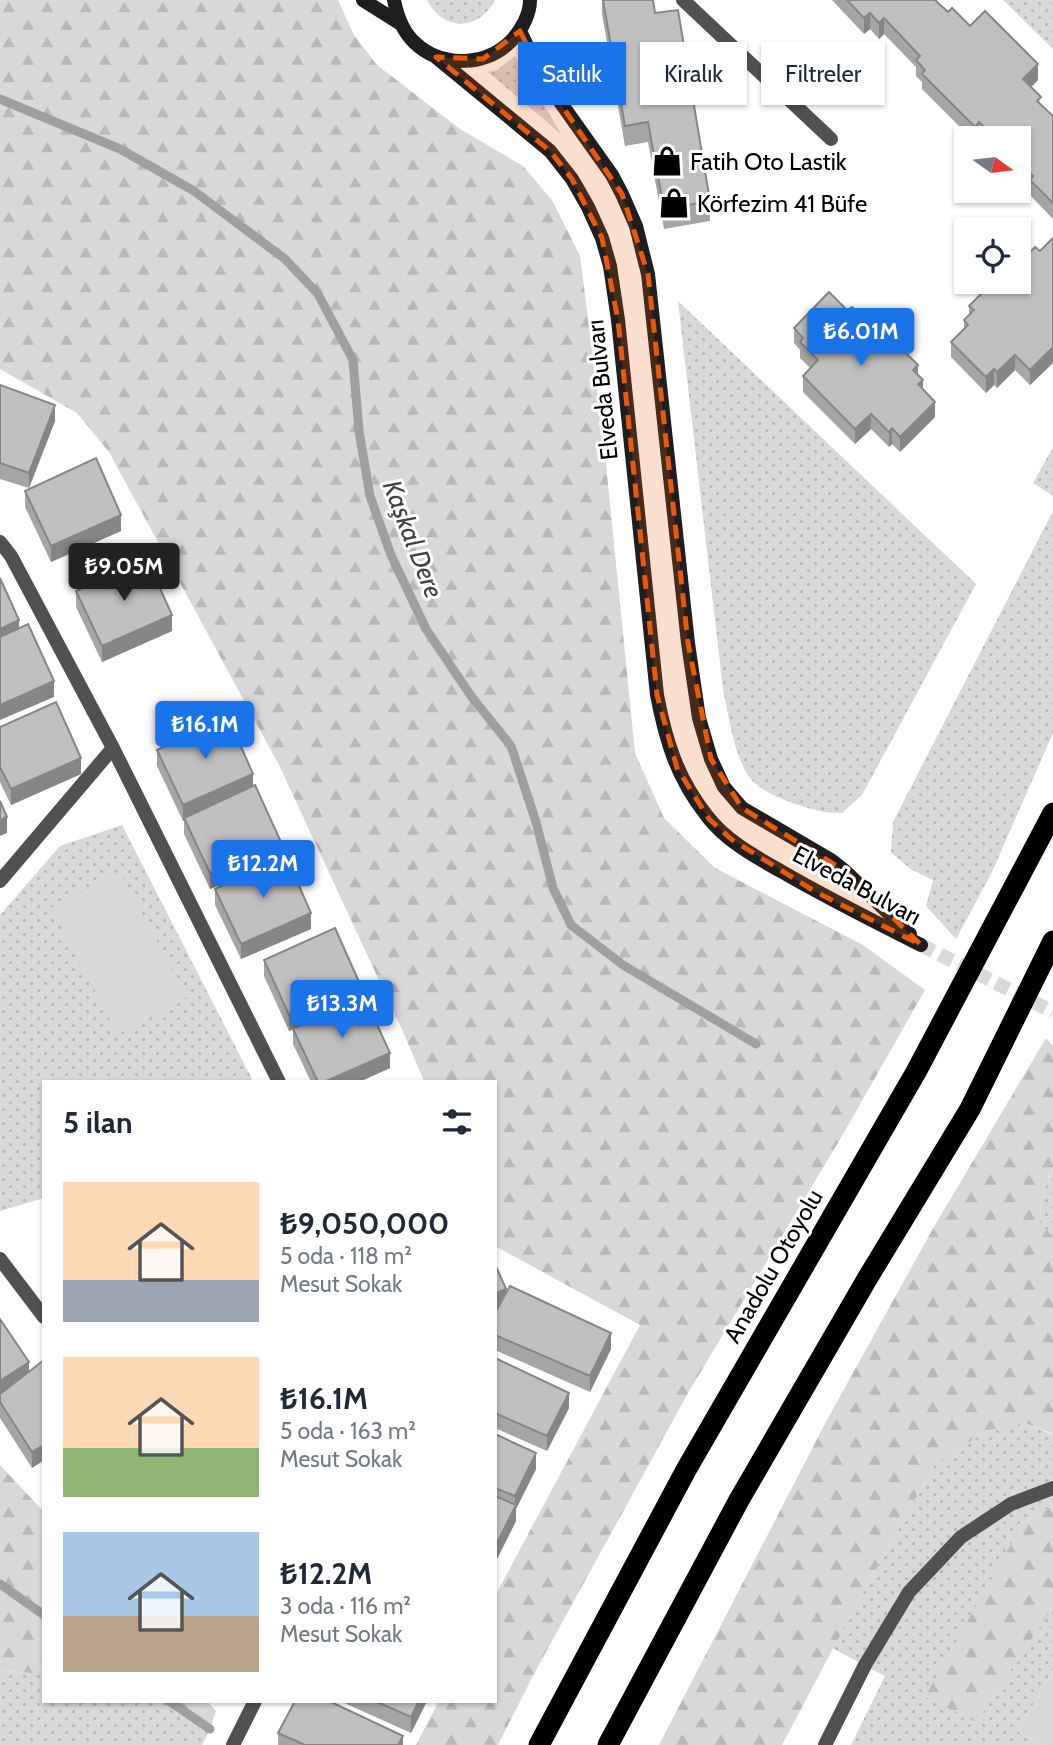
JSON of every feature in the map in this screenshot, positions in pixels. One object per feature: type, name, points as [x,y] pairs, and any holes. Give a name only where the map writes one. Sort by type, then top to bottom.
[{"type":"highway","name":"Anadolu Otoyolu","points":[[539,1745],[686,1470],[916,1072],[1053,813]]},
{"type":"highway","points":[[608,1745],[739,1500],[867,1279],[970,1109],[1053,942]]},
{"type":"main road","points":[[363,0],[401,24]]},
{"type":"main road","points":[[394,0],[401,24],[415,43],[436,57],[459,62],[482,59],[504,48],[520,31],[530,7],[530,0]]},
{"type":"main road","name":"Elveda Bulvarı","points":[[436,57],[550,151],[572,179],[602,238],[610,266],[618,320],[657,695],[663,730],[677,768],[709,819],[731,839],[814,891],[921,944],[831,860],[742,808],[724,788],[711,759],[699,718],[688,643],[649,274],[636,226],[612,175],[541,75],[520,31]]},
{"type":"street","points":[[683,0],[831,139]]},
{"type":"street","points":[[0,542],[11,556],[113,748],[278,1080]]},
{"type":"street","points":[[0,881],[113,748]]},
{"type":"street","points":[[0,1259],[42,1314]]},
{"type":"street","points":[[825,1745],[865,1665],[909,1592],[961,1537],[1011,1504],[1053,1488]]},
{"type":"street","points":[[233,1745],[253,1703]]},
{"type":"highlighted area","points":[[520,31],[541,75],[622,194],[648,274],[688,643],[711,759],[742,808],[845,871],[921,945],[814,891],[731,839],[709,819],[677,768],[657,695],[618,320],[602,238],[572,179],[550,151],[436,57],[483,59]]},
{"type":"green space","points":[[0,0],[338,0],[354,35],[377,65],[460,129],[523,166],[552,200],[580,256],[603,434],[635,753],[664,818],[715,868],[863,945],[925,990],[842,1136],[688,1393],[535,1672],[498,1745],[416,1745],[438,1703],[497,1703],[497,1592],[640,1325],[497,1247],[497,1080],[424,1080],[279,765],[109,452],[77,413],[0,369]]},
{"type":"green space","points":[[427,0],[495,0],[480,18],[461,24],[442,18]]},
{"type":"green space","points":[[1003,0],[1053,0],[1053,49]]},
{"type":"green space","points":[[515,56],[518,61],[518,97],[488,72],[497,70]]},
{"type":"green space","points":[[527,105],[544,105],[561,134]]},
{"type":"green space","points":[[678,301],[976,584],[862,795],[842,813],[808,808],[765,790],[749,777],[738,754],[723,689]]},
{"type":"green space","points":[[1053,447],[1053,496],[1033,483]]},
{"type":"green space","points":[[1053,511],[1053,733],[992,872],[956,939],[926,906],[933,880],[912,870],[891,853],[893,822]]},
{"type":"green space","points":[[122,825],[252,1080],[42,1080],[42,1199],[0,1211],[0,915],[60,846]]},
{"type":"green space","points":[[119,871],[187,997],[118,1034],[51,908]]},
{"type":"green space","points":[[1046,1038],[1053,1046],[1053,1167],[1043,1194],[1040,1222],[1053,1237],[1053,1437],[1051,1433],[1024,1423],[987,1431],[935,1464],[782,1745],[659,1745],[828,1418],[935,1225]]},
{"type":"green space","points":[[1053,1167],[1053,1237],[1040,1223],[1043,1194]]},
{"type":"green space","points":[[1024,1423],[1053,1437],[1053,1505],[1023,1523],[976,1722],[1053,1607],[1053,1671],[1018,1731],[1041,1745],[851,1745],[885,1676],[832,1648],[935,1464],[987,1431]]},
{"type":"green space","points":[[0,1465],[42,1510],[42,1666],[33,1673],[0,1671]]},
{"type":"green space","points":[[1053,1505],[1053,1607],[976,1722],[925,1697],[1023,1523]]},
{"type":"green space","points":[[42,1666],[42,1703],[172,1703],[210,1729],[202,1745],[0,1745],[0,1671],[33,1673]]},
{"type":"green space","points":[[1053,1671],[1053,1745],[1041,1745],[1018,1731]]},
{"type":"green space","points":[[172,1703],[209,1703],[216,1711],[210,1729]]},
{"type":"building","points":[[603,0],[653,0],[655,13],[678,10],[683,42],[640,42],[640,105],[694,105],[710,201],[664,209],[648,122],[625,126],[621,105],[626,105],[626,42],[610,42]]},
{"type":"building","points":[[847,0],[935,0],[948,12],[952,8],[970,26],[985,11],[1038,64],[1023,79],[1041,97],[1037,101],[1053,116],[1053,203],[1031,181],[1031,126],[983,126],[979,122],[974,126],[922,74],[925,70],[916,60],[920,56],[884,18],[879,23],[870,13],[864,18]]},
{"type":"building","points":[[1053,238],[1053,347],[1030,370],[1015,355],[997,372],[994,369],[986,377],[951,342],[968,325],[964,320],[974,310],[969,306],[981,294],[1031,294],[1031,251],[1035,247],[1040,251]]},
{"type":"building","points":[[829,292],[847,310],[852,307],[862,316],[865,312],[918,365],[913,370],[923,380],[918,384],[935,402],[900,437],[892,428],[889,432],[871,414],[855,429],[803,376],[818,360],[800,342],[803,338],[794,328]]},
{"type":"building","points":[[0,385],[55,405],[29,473],[0,463]]},
{"type":"building","points":[[96,458],[121,515],[51,546],[25,491]]},
{"type":"building","points":[[147,559],[172,615],[102,646],[76,591]]},
{"type":"building","points":[[0,578],[19,620],[0,629]]},
{"type":"building","points":[[28,624],[54,681],[0,705],[0,637]]},
{"type":"building","points":[[56,702],[81,758],[11,789],[0,767],[0,727]]},
{"type":"building","points":[[228,717],[253,774],[183,805],[157,750]]},
{"type":"building","points":[[255,785],[281,842],[210,873],[184,818]]},
{"type":"building","points":[[0,801],[7,817],[0,820]]},
{"type":"building","points":[[286,856],[311,913],[241,944],[215,889]]},
{"type":"building","points":[[335,928],[360,984],[289,1015],[264,960]]},
{"type":"building","points":[[364,996],[390,1053],[329,1080],[317,1080],[293,1029]]},
{"type":"building","points":[[497,1269],[506,1289],[497,1293]]},
{"type":"building","points":[[510,1286],[611,1333],[590,1376],[497,1336],[497,1309]]},
{"type":"building","points":[[0,1319],[29,1362],[0,1381]]},
{"type":"building","points":[[497,1359],[569,1393],[547,1436],[497,1414]]},
{"type":"building","points":[[42,1362],[42,1446],[32,1452],[0,1402],[0,1394]]},
{"type":"building","points":[[497,1435],[536,1453],[515,1496],[497,1489]]},
{"type":"building","points":[[497,1497],[516,1505],[497,1543]]},
{"type":"building","points":[[294,1703],[333,1703],[403,1736],[398,1745],[305,1745],[278,1733]]},
{"type":"building","points":[[380,1703],[418,1703],[411,1717]]},
{"type":"waterway","name":"Kaşkal Dere","points":[[0,99],[120,149],[194,191],[285,259],[318,294],[353,360],[359,431],[370,496],[391,555],[426,629],[471,696],[511,746],[536,822],[553,888],[571,925],[623,965],[756,1044]]},
{"type":"waterway","points":[[0,1584],[42,1614]]},
{"type":"waterway","points":[[172,1703],[210,1729]]},
{"type":"tunnel","points":[[921,945],[1053,1012]]},
{"type":"place","name":"Fatih Oto Lastik","points":[[667,161]]},
{"type":"place","name":"Körfezim 41 Büfe","points":[[674,203]]}]
